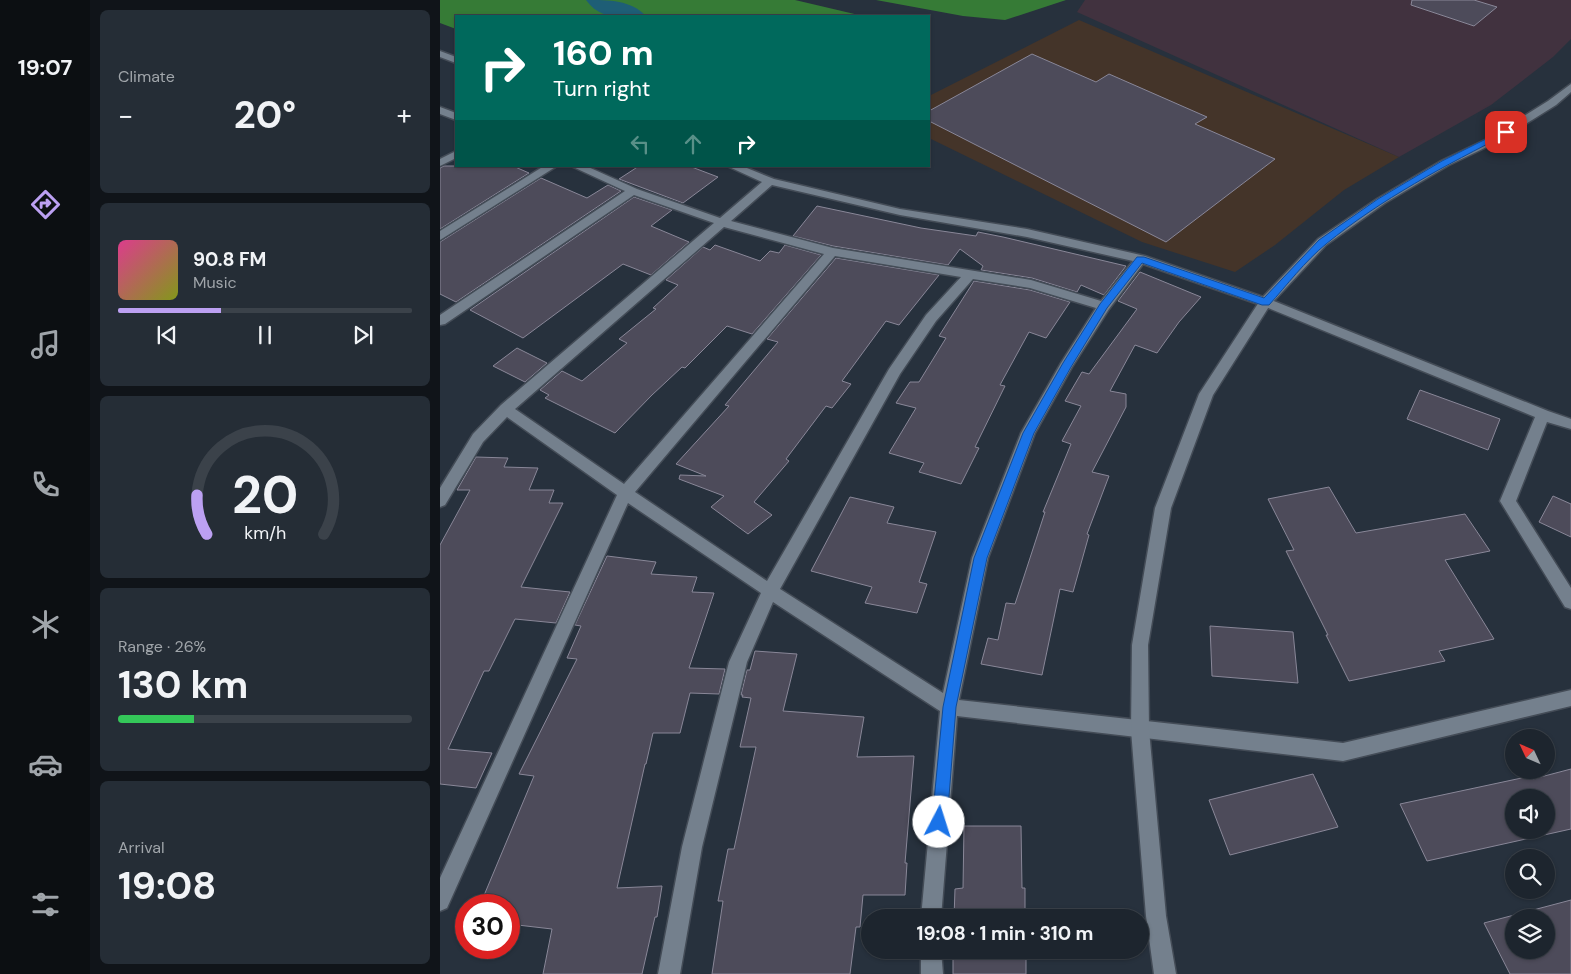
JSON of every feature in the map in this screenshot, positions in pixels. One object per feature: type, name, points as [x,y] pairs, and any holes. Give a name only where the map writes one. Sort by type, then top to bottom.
[{"type":"street","points":[[440,54],[455,60]]},
{"type":"street","points":[[1165,974],[1156,916],[1140,730],[1140,646],[1163,508],[1206,394],[1265,302],[1322,242],[1374,206],[1445,163],[1491,141],[1552,103],[1571,87]]},
{"type":"street","points":[[440,110],[455,116]]},
{"type":"street","points":[[440,163],[455,155]]},
{"type":"street","points":[[440,236],[550,167]]},
{"type":"street","points":[[578,167],[633,191],[722,222],[832,252],[969,276],[1030,284],[1104,306]]},
{"type":"street","points":[[735,167],[770,181],[900,212],[1027,233],[1141,259],[1265,302],[1543,415],[1571,424]]},
{"type":"street","points":[[440,501],[478,438],[506,409],[770,181]]},
{"type":"street","points":[[440,321],[633,191]]},
{"type":"street","points":[[440,901],[625,493],[832,252]]},
{"type":"street","points":[[932,909],[949,707],[980,558],[1028,433],[1066,366],[1104,306],[1141,259]]},
{"type":"street","points":[[669,974],[692,847],[738,662],[770,591],[894,372],[930,318],[969,276]]},
{"type":"street","points":[[506,409],[625,493],[770,591],[949,707],[1343,752],[1571,698]]},
{"type":"street","points":[[1543,415],[1508,501],[1571,602]]},
{"type":"street","points":[[931,959],[932,974]]},
{"type":"shaded area","points":[[1085,0],[1571,0],[1571,39],[1553,57],[1491,105],[1399,157],[1077,12]]},
{"type":"shaded area","points":[[1079,20],[1399,157],[1344,190],[1275,245],[1235,272],[1142,242],[930,138],[930,95]]},
{"type":"green space","points":[[440,0],[795,0],[859,15],[455,15],[455,29],[440,23]]},
{"type":"green space","points":[[876,0],[1066,0],[1005,20],[963,16]]},
{"type":"building","points":[[1412,0],[1474,0],[1497,7],[1474,26],[1411,5]]},
{"type":"building","points":[[1032,54],[1096,82],[1109,74],[1207,117],[1195,124],[1275,159],[1166,242],[930,122],[930,110]]},
{"type":"building","points":[[444,166],[515,167],[529,173],[440,229],[440,168]]},
{"type":"building","points":[[637,167],[692,167],[718,177],[683,203],[619,179]]},
{"type":"building","points":[[541,178],[587,198],[608,185],[621,191],[456,302],[440,294],[440,242]]},
{"type":"building","points":[[634,197],[672,210],[651,226],[689,242],[651,275],[623,264],[523,338],[470,310]]},
{"type":"building","points":[[817,206],[921,228],[976,236],[978,232],[1126,266],[1104,295],[1081,285],[1077,292],[1032,278],[981,270],[983,266],[960,249],[948,265],[833,246],[793,236]]},
{"type":"building","points":[[715,245],[760,261],[770,251],[779,253],[785,245],[821,255],[752,334],[727,326],[685,368],[682,367],[652,395],[615,433],[545,398],[549,395],[540,390],[562,371],[582,381],[627,343],[619,339],[656,309],[653,308],[678,285],[666,280],[703,247],[710,250]]},
{"type":"building","points":[[836,258],[939,275],[899,325],[886,321],[842,381],[851,384],[832,408],[826,406],[786,459],[789,461],[754,502],[772,515],[748,534],[711,507],[724,496],[679,479],[680,475],[706,476],[676,464],[729,406],[725,405],[778,342],[767,339]]},
{"type":"building","points":[[1140,272],[1201,297],[1179,322],[1157,353],[1135,345],[1110,391],[1126,394],[1126,407],[1092,472],[1109,476],[1087,534],[1089,535],[1073,592],[1060,589],[1042,675],[981,664],[988,638],[998,640],[1006,603],[1015,604],[1045,512],[1043,512],[1071,444],[1062,441],[1081,406],[1065,401],[1082,372],[1089,374],[1137,309],[1118,301]]},
{"type":"building","points":[[974,281],[1030,290],[1070,302],[1046,338],[1029,332],[1000,385],[1005,386],[975,447],[979,448],[961,484],[919,472],[924,463],[889,453],[916,408],[896,403],[910,382],[919,382],[946,338],[939,336]]},
{"type":"building","points":[[517,348],[547,363],[525,382],[493,366]]},
{"type":"building","points":[[1420,390],[1500,419],[1488,450],[1407,419]]},
{"type":"building","points":[[476,457],[508,458],[504,467],[538,468],[529,490],[554,490],[549,503],[563,503],[521,587],[570,592],[556,623],[515,619],[489,671],[484,671],[448,749],[492,753],[476,788],[440,784],[440,545],[470,490],[457,490]]},
{"type":"building","points":[[1329,487],[1356,533],[1465,514],[1490,551],[1445,560],[1494,639],[1439,651],[1445,661],[1349,681],[1286,551],[1294,550],[1268,499]]},
{"type":"building","points":[[1553,496],[1571,504],[1571,537],[1539,522]]},
{"type":"building","points":[[850,497],[894,507],[887,523],[936,532],[919,582],[927,584],[917,613],[865,603],[872,587],[811,571]]},
{"type":"building","points":[[607,556],[656,562],[651,574],[697,577],[692,592],[714,593],[689,668],[725,669],[719,694],[690,693],[680,733],[653,733],[617,888],[662,886],[657,917],[655,917],[642,974],[543,974],[552,929],[520,925],[520,894],[485,894],[534,776],[519,774],[577,659],[567,658],[581,626],[575,625]]},
{"type":"building","points":[[1210,626],[1293,632],[1298,683],[1212,676]]},
{"type":"building","points":[[755,651],[797,654],[783,711],[864,717],[857,757],[914,756],[905,863],[907,863],[905,895],[863,895],[860,927],[856,927],[850,974],[712,974],[723,901],[718,901],[728,849],[734,849],[756,747],[740,747],[751,698],[742,697],[743,695],[741,695],[747,670],[750,670]]},
{"type":"building","points":[[1571,769],[1571,829],[1555,833],[1555,789],[1505,789],[1505,839],[1526,839],[1427,861],[1400,804],[1517,779],[1555,779],[1555,773]]},
{"type":"building","points":[[1313,774],[1338,827],[1230,855],[1209,800]]},
{"type":"building","points":[[964,826],[1021,826],[1022,888],[1025,888],[1025,909],[954,909],[955,889],[963,888]]},
{"type":"building","points":[[1571,900],[1571,974],[1510,974],[1484,923],[1505,917],[1505,959],[1555,959],[1555,909],[1537,909]]},
{"type":"building","points":[[953,959],[1026,959],[1026,974],[953,974]]},
{"type":"waterway","points":[[603,0],[626,15]]},
{"type":"route","points":[[939,822],[949,707],[980,558],[1028,433],[1066,366],[1104,306],[1141,259],[1265,302],[1322,242],[1381,201],[1445,163],[1506,132]]}]
